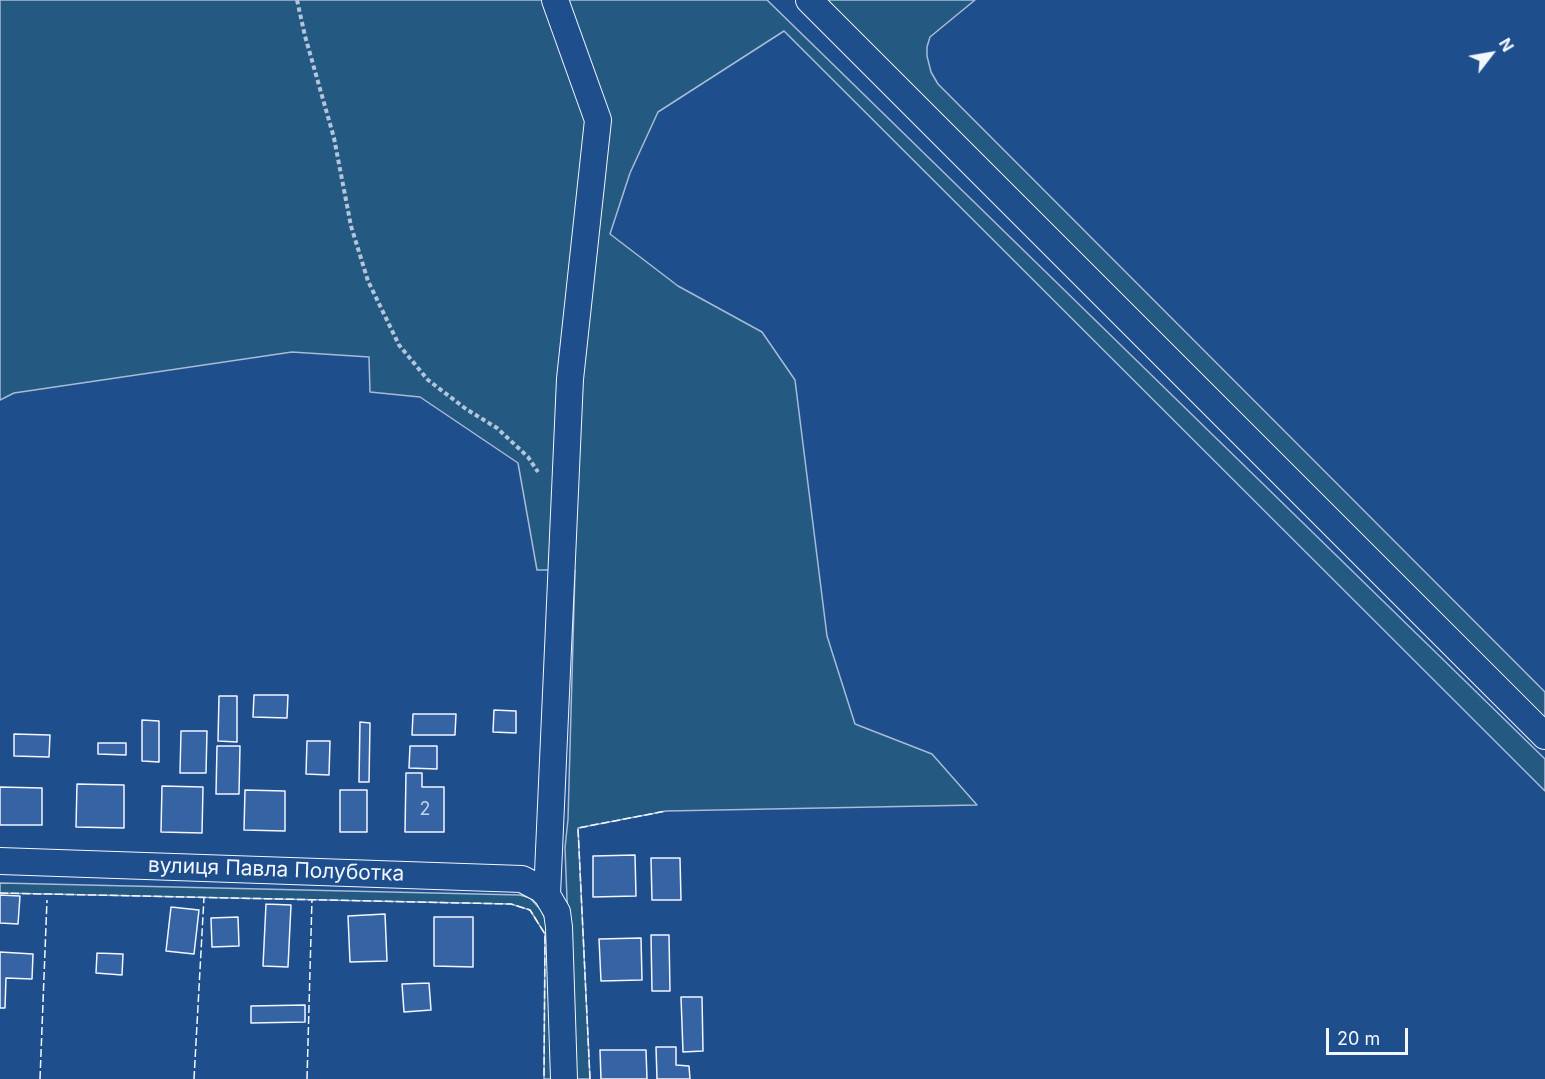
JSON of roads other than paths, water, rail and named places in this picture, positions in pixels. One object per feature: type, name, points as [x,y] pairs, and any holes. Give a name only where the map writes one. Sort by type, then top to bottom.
[{"type":"street","points":[[555,0],[598,120],[570,379],[547,895],[557,912],[560,927],[564,1079]]},
{"type":"street","points":[[808,0],[1545,736]]},
{"type":"street","name":"вулиця Павла Полуботка","points":[[0,861],[510,878],[522,879],[535,884],[547,895]]}]
